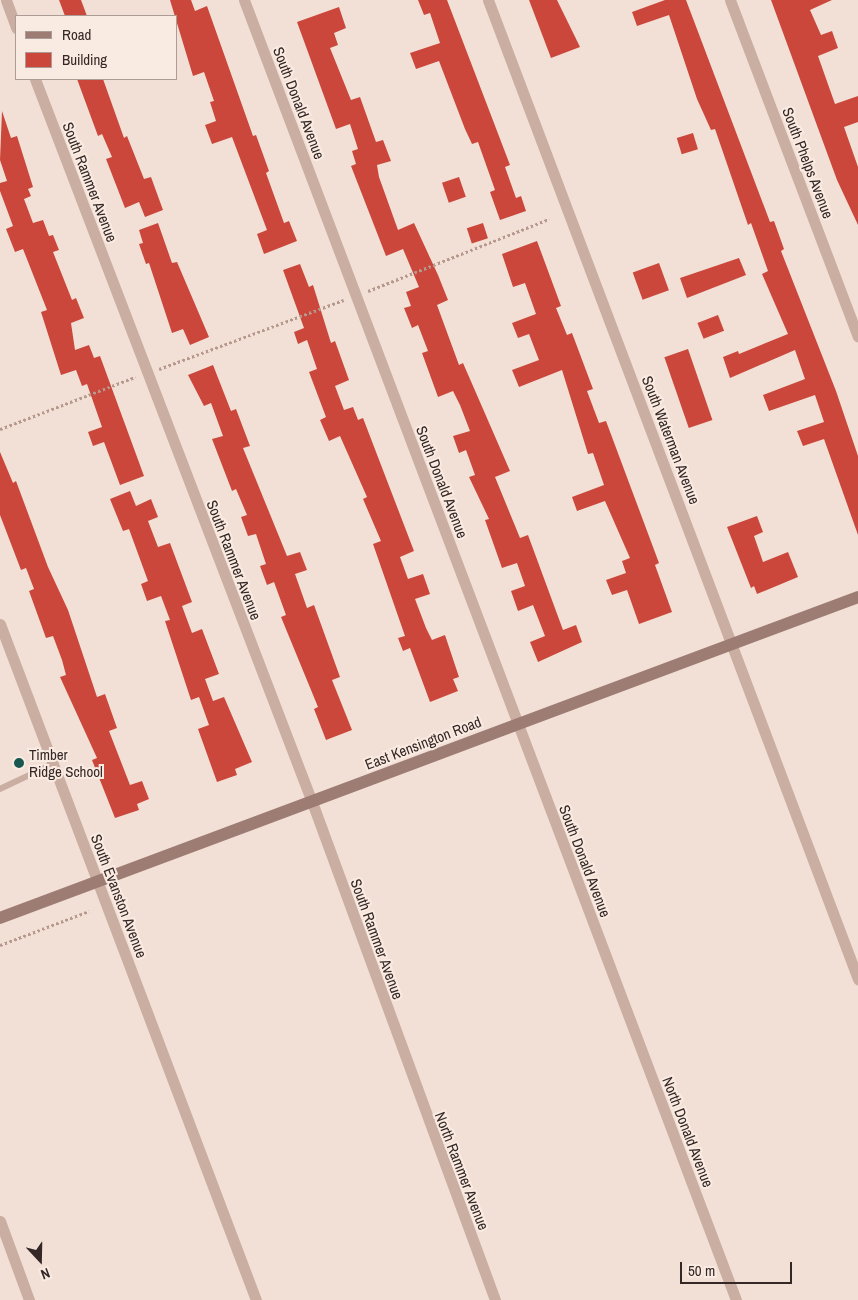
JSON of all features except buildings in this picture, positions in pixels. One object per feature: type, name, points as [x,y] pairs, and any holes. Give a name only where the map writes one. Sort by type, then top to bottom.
[{"type":"main road","name":"East Kensington Road","points":[[0,918],[858,597]]},
{"type":"street","points":[[6,0],[15,25]]},
{"type":"street","name":"South Donald Avenue","points":[[244,0],[612,975]]},
{"type":"street","name":"South Waterman Avenue","points":[[488,0],[858,979]]},
{"type":"street","name":"South Phelps Avenue","points":[[730,0],[858,337]]},
{"type":"street","name":"South Rammer Avenue","points":[[35,80],[146,373],[312,802],[401,1053]]},
{"type":"street","name":"South Evanston Avenue","points":[[0,624],[256,1300]]},
{"type":"street","name":"North Donald Avenue","points":[[612,975],[736,1300]]},
{"type":"street","name":"North Rammer Avenue","points":[[401,1053],[495,1300]]},
{"type":"street","points":[[0,1221],[5,1248],[29,1300]]},
{"type":"lane","points":[[0,789],[53,764]]},
{"type":"path","points":[[0,429],[355,296],[550,218]]},
{"type":"path","points":[[0,945],[89,911]]},
{"type":"place","name":"Timber Ridge School","points":[[19,763]]}]
